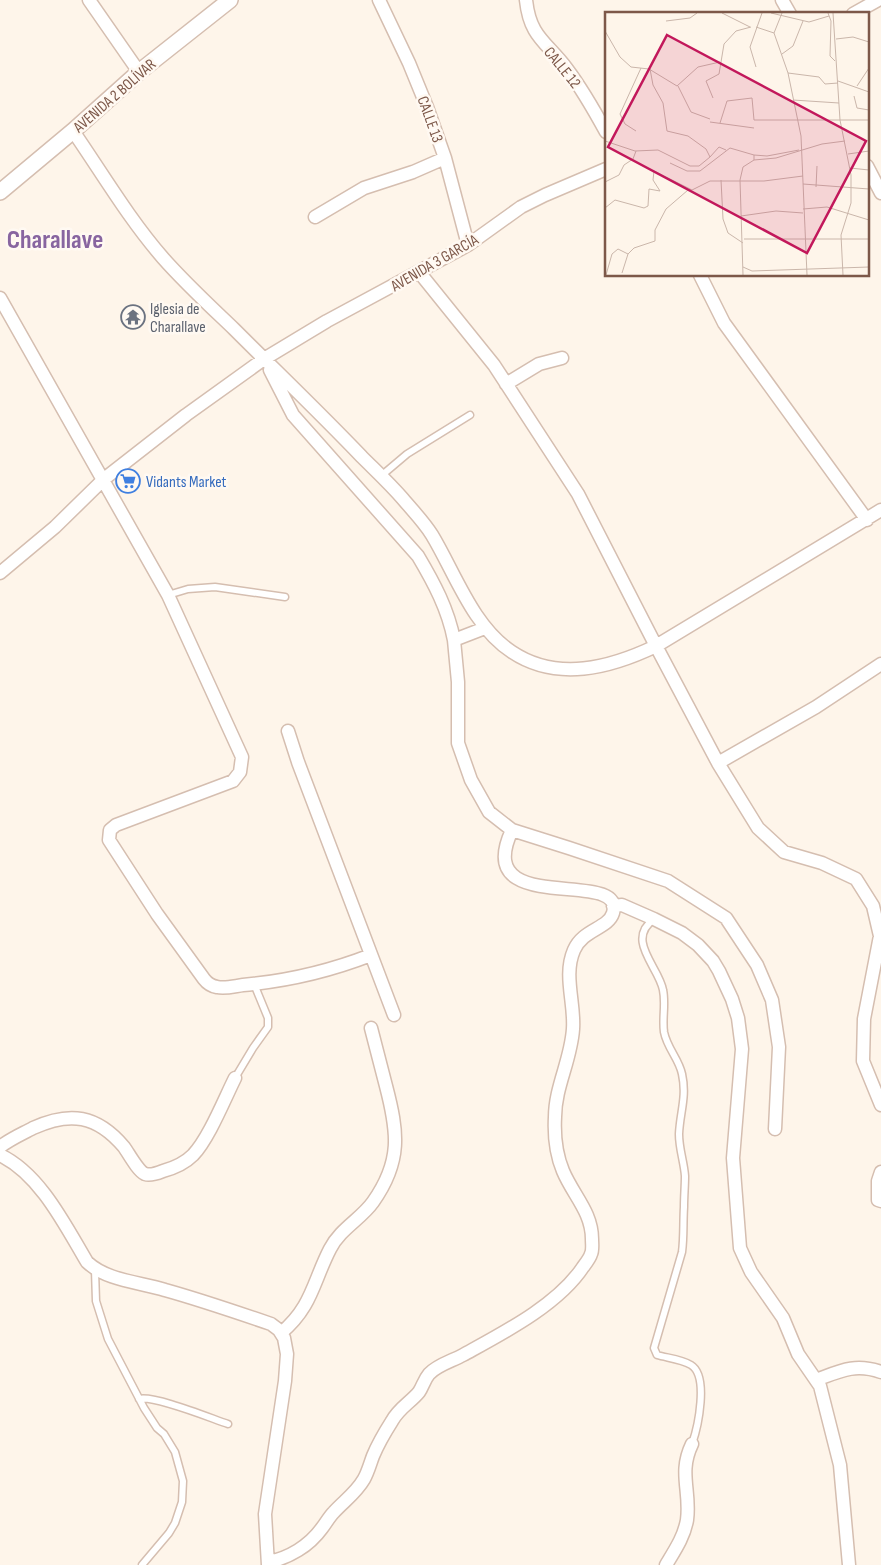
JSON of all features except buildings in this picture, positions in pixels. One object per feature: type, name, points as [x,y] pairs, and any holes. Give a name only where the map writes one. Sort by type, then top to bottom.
[{"type":"street","points":[[89,0],[139,72]]},
{"type":"street","name":"CALLE 13","points":[[378,0],[413,72],[446,158],[468,245]]},
{"type":"street","name":"CALLE 12","points":[[526,0],[532,27],[542,41],[561,60],[592,104],[605,130]]},
{"type":"street","points":[[782,0],[789,12]]},
{"type":"street","points":[[857,12],[878,0]]},
{"type":"street","name":"AVENIDA 2 BOLÍVAR","points":[[0,192],[222,2]]},
{"type":"street","points":[[73,131],[130,215],[162,257],[332,425],[400,496],[430,532],[469,604],[485,628],[511,652],[533,662],[562,670],[586,669],[630,658],[656,646],[881,510]]},
{"type":"street","points":[[315,217],[364,188],[414,172],[446,158]]},
{"type":"street","points":[[868,168],[881,193]]},
{"type":"street","name":"AVENIDA 3 GARCÍA","points":[[0,573],[55,527],[104,480],[186,415],[264,359],[328,321],[468,245],[521,207],[605,170]]},
{"type":"street","points":[[419,272],[494,365],[578,494],[718,763],[758,828],[784,852],[822,863],[856,879],[873,906],[880,936],[864,1019],[863,1061],[881,1105]]},
{"type":"street","points":[[700,276],[713,303],[729,330],[867,520]]},
{"type":"street","points":[[0,298],[168,594],[242,757],[242,767],[238,777],[228,784],[116,825],[110,830],[108,837],[129,872],[207,983],[218,988],[317,973],[371,955]]},
{"type":"street","points":[[506,384],[539,364],[562,358]]},
{"type":"street","points":[[264,359],[293,415],[418,556],[432,580],[450,619],[454,640],[458,682],[458,743],[471,780],[489,812],[512,830],[668,881],[726,918],[757,965],[772,1000],[779,1047],[775,1129]]},
{"type":"street","points":[[454,640],[485,628]]},
{"type":"street","points":[[718,763],[816,707],[881,664]]},
{"type":"street","points":[[288,731],[394,1015]]},
{"type":"street","points":[[0,1155],[13,1161],[28,1173],[50,1203],[87,1262],[95,1270],[213,1304],[271,1324],[279,1330],[284,1338],[287,1354],[265,1514],[268,1563],[283,1559],[309,1542],[333,1513],[357,1490],[364,1480],[381,1439],[396,1414],[419,1392],[430,1373],[481,1345],[552,1300],[571,1283],[592,1255],[592,1235],[589,1219],[560,1162],[556,1141],[555,1110],[570,1052],[574,1027],[570,976],[572,958],[582,938],[592,930],[603,925],[610,918],[613,906],[609,897],[599,892],[539,886],[519,880],[509,869],[504,855],[512,830]]},
{"type":"street","points":[[613,906],[617,904],[622,905],[654,919],[690,939],[705,951],[719,970],[732,999],[738,1018],[742,1049],[732,1158],[740,1248],[751,1272],[783,1318],[798,1354],[820,1386],[840,1465],[849,1565]]},
{"type":"street","points":[[281,1333],[302,1311],[330,1248],[342,1233],[369,1208],[382,1188],[391,1167],[395,1146],[395,1125],[371,1028]]},
{"type":"street","points":[[0,1146],[43,1124],[71,1117],[87,1119],[110,1132],[142,1171],[146,1174],[154,1174],[182,1163],[192,1155],[202,1143],[235,1078]]},
{"type":"street","points":[[881,1172],[878,1180],[878,1200],[881,1201]]},
{"type":"street","points":[[816,1380],[852,1368],[871,1368],[881,1372]]},
{"type":"street","points":[[666,1565],[685,1528],[688,1500],[684,1472],[686,1457],[692,1444]]},
{"type":"lane","points":[[381,476],[407,454],[470,415]]},
{"type":"lane","points":[[168,594],[188,589],[215,587],[285,597]]},
{"type":"lane","points":[[654,919],[645,927],[642,944],[662,984],[665,1001],[664,1033],[682,1074],[684,1105],[679,1134],[685,1177],[685,1193],[682,1252],[654,1348],[657,1355],[688,1363],[697,1372],[700,1391],[700,1414],[692,1444]]},
{"type":"lane","points":[[235,1078],[268,1027],[268,1018],[254,984]]},
{"type":"lane","points":[[95,1270],[96,1301],[108,1339],[139,1399],[175,1452],[181,1469],[183,1494],[175,1522],[169,1533],[142,1565]]},
{"type":"lane","points":[[139,1399],[158,1400],[228,1424]]},
{"type":"place","name":"Iglesia de Charallave","points":[[133,317]]},
{"type":"place","name":"Vidants Market","points":[[128,481]]},
{"type":"district","name":"Charallave","points":[[55,239]]}]
